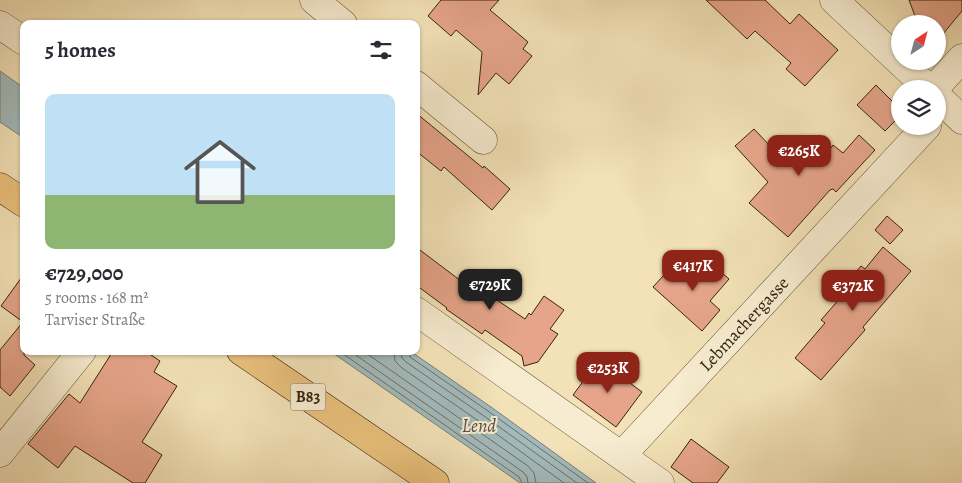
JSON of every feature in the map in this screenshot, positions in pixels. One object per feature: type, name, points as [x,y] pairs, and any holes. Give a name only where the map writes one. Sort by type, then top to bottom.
[{"type":"main road","points":[[0,187],[20,200]]},
{"type":"main road","name":"B83","points":[[247,355],[434,483]]},
{"type":"street","points":[[834,0],[917,80]]},
{"type":"street","points":[[316,7],[337,20]]},
{"type":"street","points":[[0,25],[20,38]]},
{"type":"street","points":[[946,92],[962,58]]},
{"type":"street","points":[[420,88],[483,140]]},
{"type":"street","name":"Lebmachergasse","points":[[622,455],[919,135]]},
{"type":"street","points":[[420,314],[660,483]]},
{"type":"street","points":[[0,453],[79,355]]},
{"type":"water","points":[[0,71],[20,85],[20,135],[0,122]]},
{"type":"water","name":"Lend","points":[[336,355],[416,355],[596,483],[520,483]]},
{"type":"building","points":[[441,0],[499,0],[490,10],[528,42],[523,49],[532,56],[509,84],[496,73],[478,95],[482,52],[456,30],[451,36],[428,16]]},
{"type":"building","points":[[706,0],[765,0],[790,24],[799,14],[838,50],[805,86],[786,69],[791,63],[755,31],[747,39]]},
{"type":"building","points":[[909,0],[962,0],[962,11],[946,30],[946,15],[915,15]]},
{"type":"building","points":[[876,85],[891,100],[891,125],[885,131],[857,105]]},
{"type":"building","points":[[420,116],[483,168],[484,166],[510,189],[492,210],[444,167],[441,171],[420,154]]},
{"type":"building","points":[[754,129],[774,150],[782,142],[799,159],[819,137],[831,148],[833,145],[843,153],[859,135],[875,150],[836,192],[833,189],[830,190],[788,237],[749,203],[768,182],[735,146]]},
{"type":"building","points":[[887,216],[903,230],[890,244],[875,230]]},
{"type":"building","points":[[883,247],[911,271],[863,327],[865,330],[821,380],[795,358],[825,323],[821,320],[849,288],[845,285],[861,266],[865,269]]},
{"type":"building","points":[[420,250],[465,284],[467,280],[477,287],[479,285],[495,296],[494,298],[525,319],[529,313],[531,315],[544,296],[564,310],[550,329],[558,334],[538,362],[524,366],[522,356],[485,330],[482,334],[420,288]]},
{"type":"building","points":[[709,261],[729,279],[710,301],[720,310],[702,331],[653,287],[675,263],[693,279]]},
{"type":"building","points":[[20,280],[20,320],[1,306]]},
{"type":"building","points":[[20,326],[20,355],[24,355],[35,365],[10,396],[0,387],[0,350]]},
{"type":"building","points":[[110,355],[151,355],[160,361],[154,372],[177,386],[142,442],[162,455],[145,483],[133,483],[75,446],[58,468],[28,444],[69,394],[80,403]]},
{"type":"building","points":[[599,360],[642,392],[616,427],[573,395]]},
{"type":"building","points":[[691,439],[729,467],[717,483],[693,483],[671,467]]}]
